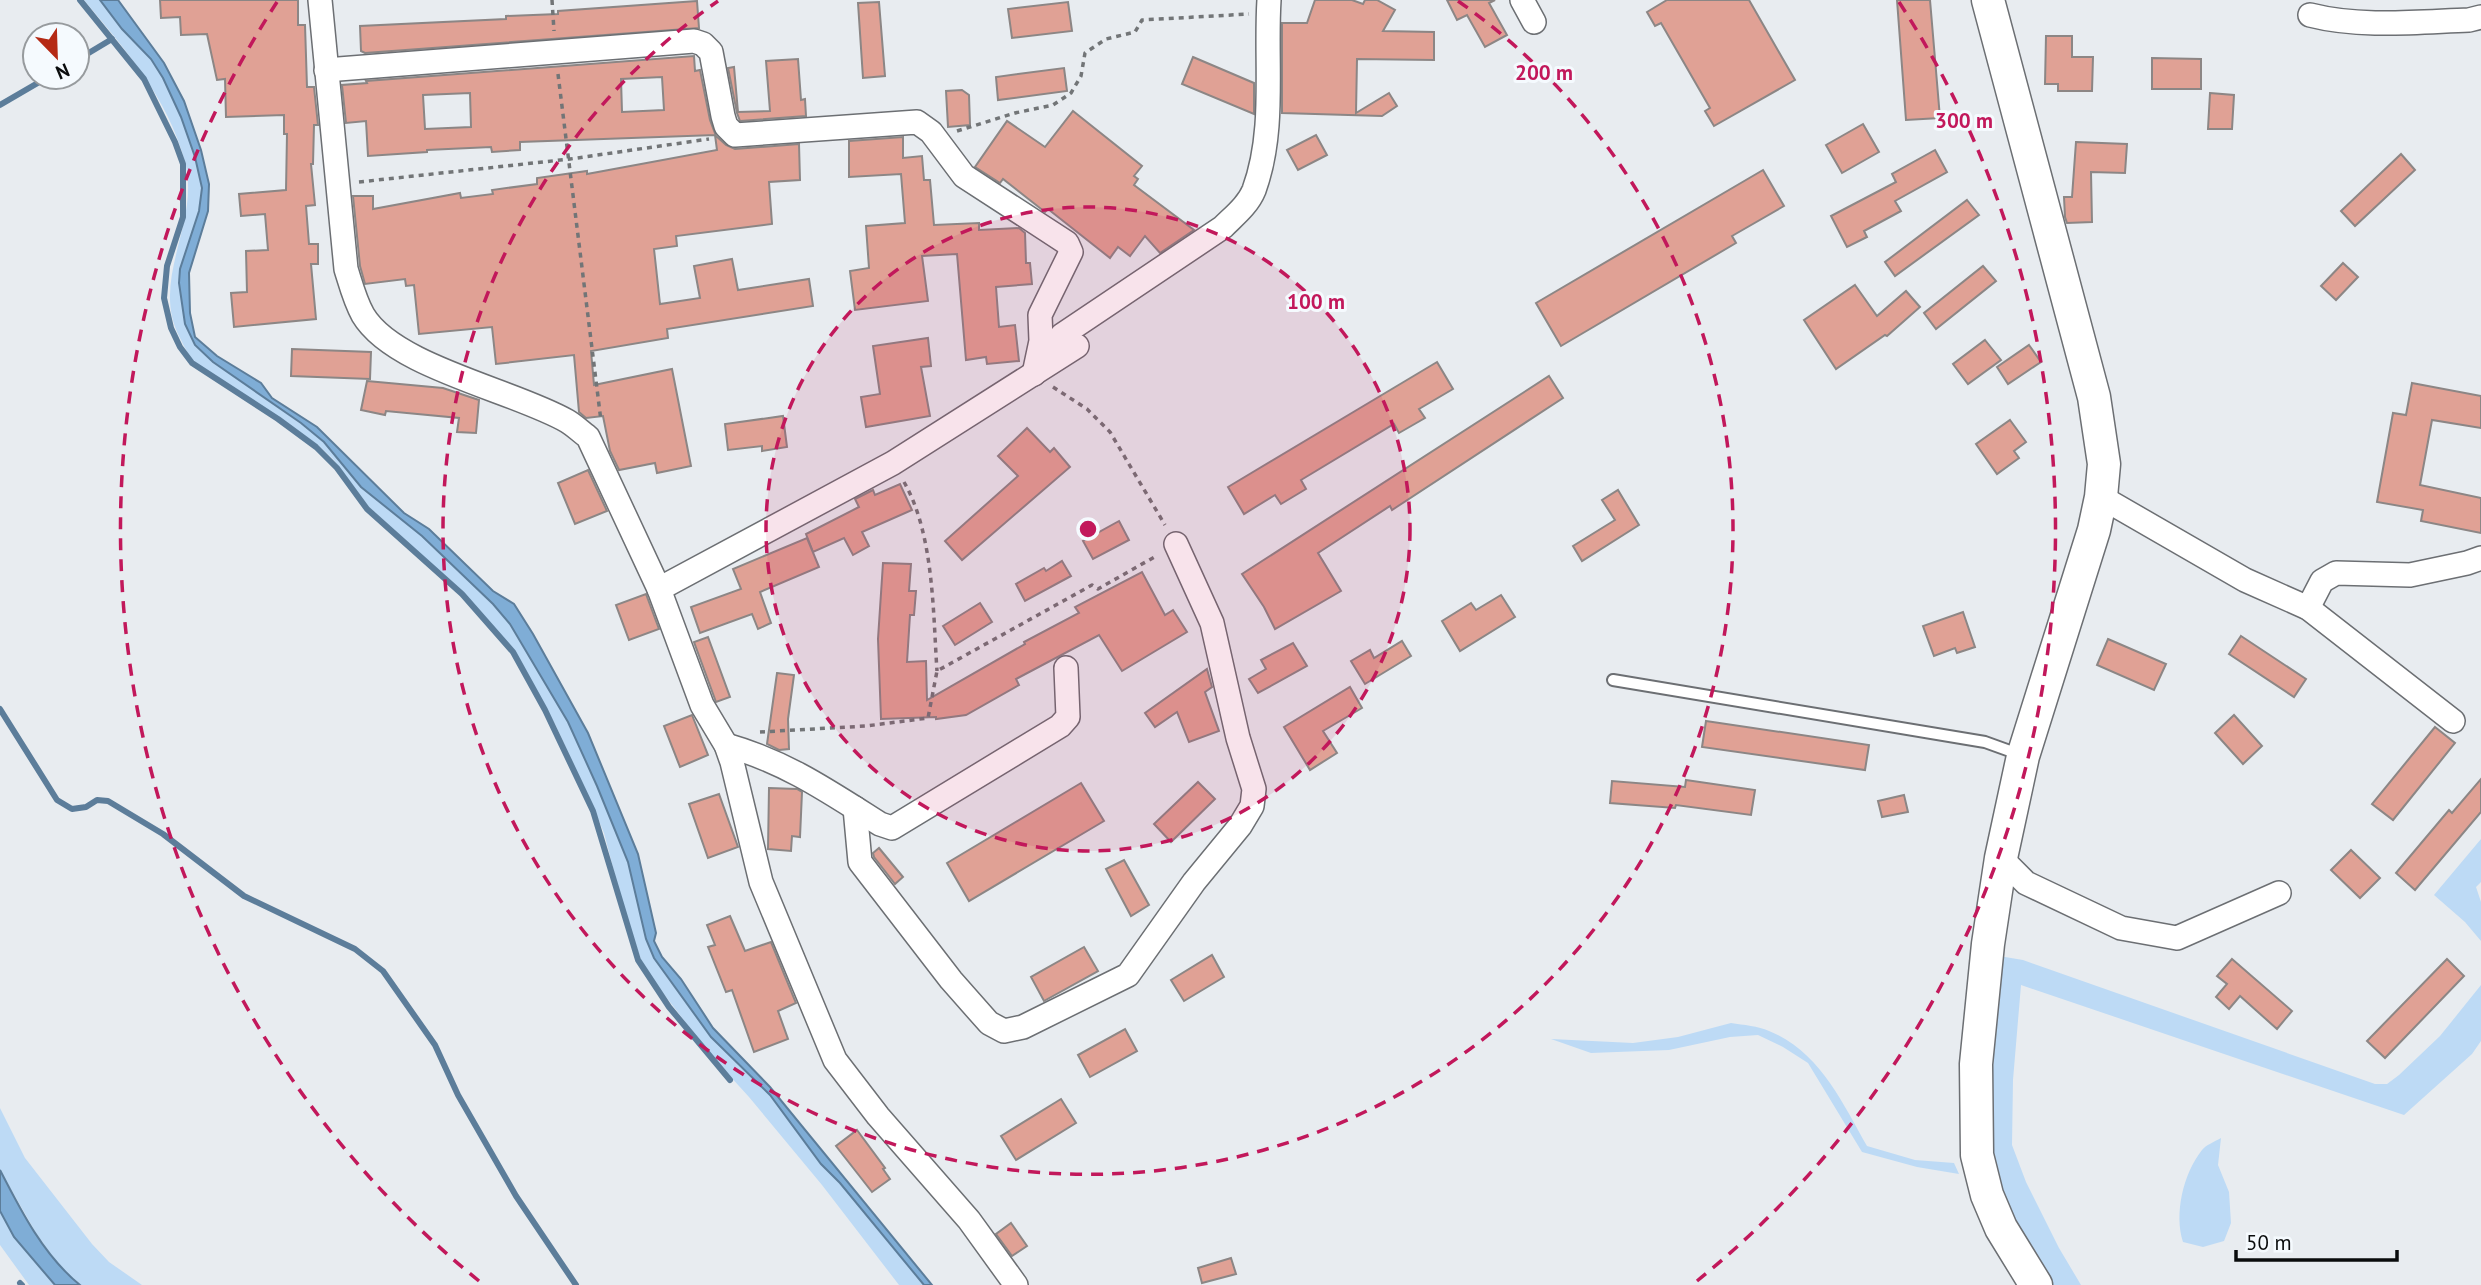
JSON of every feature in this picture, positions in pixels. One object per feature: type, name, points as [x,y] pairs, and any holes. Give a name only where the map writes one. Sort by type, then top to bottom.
[{"type":"street","points":[[320,0],[346,269],[364,316],[386,341],[420,359],[567,421],[588,437],[659,589],[702,705],[726,745],[761,882],[835,1060],[878,1116],[968,1220],[1016,1285]]},
{"type":"street","points":[[1522,0],[1534,22]]},
{"type":"street","points":[[1988,0],[2094,397],[2104,464],[2094,530],[2023,756],[2001,858],[1988,944],[1976,1064],[1978,1155],[1987,1195],[2001,1228],[2036,1285]]},
{"type":"street","points":[[1034,373],[1062,335],[1223,227],[1254,191],[1265,136],[1269,7]]},
{"type":"street","points":[[2309,15],[2333,21],[2383,23],[2469,20],[2481,17]]},
{"type":"street","points":[[326,70],[694,41],[703,44],[711,52],[726,126],[735,135],[917,122],[931,132],[964,176],[1067,243],[1071,253],[1040,315],[1041,341],[1034,373]]},
{"type":"street","points":[[659,589],[893,463],[1077,346]]},
{"type":"street","points":[[2101,497],[2245,580],[2308,608],[2453,720]]},
{"type":"street","points":[[855,808],[860,862],[951,979],[989,1023],[1003,1031],[1023,1027],[1128,975],[1194,882],[1240,826],[1252,806],[1254,789],[1238,738],[1212,623],[1176,544]]},
{"type":"street","points":[[2308,608],[2322,581],[2336,573],[2410,575],[2481,558]]},
{"type":"street","points":[[726,745],[758,754],[801,774],[880,824],[892,828],[1060,726],[1068,718],[1066,668]]},
{"type":"street","points":[[2001,858],[2026,883],[2120,928],[2177,938],[2280,893]]},
{"type":"lane","points":[[1613,680],[1985,742],[2023,756]]},
{"type":"path","points":[[552,0],[555,53],[602,426],[588,437]]},
{"type":"path","points":[[936,138],[1014,113],[1053,105],[1070,93],[1081,76],[1085,53],[1105,39],[1135,32],[1142,20],[1269,7]]},
{"type":"path","points":[[337,184],[570,159],[735,135]]},
{"type":"path","points":[[937,671],[1092,585],[1098,589],[1176,544],[1110,432],[1087,409],[1034,373]]},
{"type":"path","points":[[726,745],[757,733],[866,726],[928,718],[937,671],[930,565],[912,496],[893,463]]},
{"type":"shaded area","points":[[84,0],[100,0],[122,29],[151,59],[181,117],[195,157],[202,188],[199,211],[180,269],[179,283],[185,324],[195,345],[213,362],[324,442],[361,487],[422,536],[493,604],[510,624],[568,722],[597,786],[628,862],[646,939],[666,976],[711,1037],[770,1095],[821,1164],[840,1183],[924,1285],[899,1285],[822,1185],[709,1053],[641,960],[604,833],[556,726],[515,651],[463,592],[369,507],[333,459],[318,445],[203,369],[188,353],[172,316],[170,295],[172,273],[187,207],[185,162],[168,117],[144,75]]},
{"type":"shaded area","points":[[100,0],[118,0],[164,63],[184,101],[201,150],[209,184],[208,211],[189,273],[190,313],[195,337],[217,356],[261,383],[272,398],[317,427],[404,513],[429,529],[493,591],[514,604],[588,733],[638,854],[656,933],[654,941],[662,957],[681,979],[713,1028],[770,1087],[932,1285],[924,1285],[840,1183],[821,1164],[770,1095],[711,1037],[654,958],[646,939],[628,862],[597,786],[568,722],[510,624],[493,604],[422,536],[361,487],[324,442],[213,362],[195,345],[185,324],[179,283],[180,269],[199,211],[202,188],[195,157],[163,78],[151,59],[122,29]]},
{"type":"shaded area","points":[[2481,839],[2481,882],[2476,887],[2481,902],[2481,941],[2465,922],[2434,895]]},
{"type":"shaded area","points":[[1999,956],[2023,960],[2375,1084],[2387,1084],[2399,1075],[2440,1036],[2481,985],[2481,1041],[2472,1054],[2404,1115],[2021,985],[2013,1080],[2012,1145],[2026,1182],[2081,1285],[2053,1285],[2008,1212],[1992,1162],[1990,1127]]},
{"type":"shaded area","points":[[1731,1023],[1765,1029],[1802,1051],[1838,1096],[1867,1146],[1915,1160],[1954,1163],[1959,1174],[1917,1167],[1862,1152],[1808,1063],[1758,1035],[1730,1037],[1669,1050],[1591,1053],[1551,1039],[1633,1043],[1678,1037]]},
{"type":"shaded area","points":[[0,1108],[25,1158],[92,1244],[109,1262],[142,1285],[80,1285],[63,1271],[36,1233],[0,1170]]},
{"type":"shaded area","points":[[2221,1138],[2218,1165],[2229,1192],[2231,1223],[2224,1241],[2203,1247],[2183,1242],[2180,1207],[2185,1182],[2202,1150]]},
{"type":"shaded area","points":[[0,1170],[44,1247],[80,1285],[55,1285],[14,1237],[0,1211]]},
{"type":"shaded area","points":[[0,1211],[14,1237],[55,1285],[29,1285],[0,1245]]},
{"type":"building","points":[[160,0],[298,0],[298,25],[305,25],[307,87],[314,87],[318,125],[314,125],[311,164],[315,205],[306,206],[309,244],[318,244],[318,264],[311,264],[316,319],[234,327],[231,293],[247,292],[246,251],[268,250],[265,214],[241,216],[239,194],[286,190],[287,134],[284,134],[284,115],[226,117],[225,79],[217,80],[207,34],[181,35],[180,17],[161,18]]},
{"type":"building","points":[[1315,0],[1352,0],[1363,4],[1365,0],[1377,0],[1395,10],[1383,31],[1434,32],[1434,60],[1357,59],[1356,113],[1389,93],[1397,106],[1382,116],[1282,113],[1282,23],[1307,23]]},
{"type":"building","points":[[1447,0],[1495,0],[1489,3],[1507,35],[1485,47],[1467,15],[1457,20]]},
{"type":"building","points":[[1667,0],[1749,0],[1795,80],[1714,126],[1705,111],[1710,108],[1661,23],[1655,26],[1647,12]]},
{"type":"building","points":[[1897,0],[1930,0],[1940,118],[1906,120]]},
{"type":"building","points":[[697,1],[699,28],[365,53],[361,51],[360,26],[506,19],[506,16],[558,14],[558,11]]},
{"type":"building","points":[[879,2],[885,76],[863,78],[858,3]]},
{"type":"building","points":[[1068,2],[1072,31],[1012,38],[1008,9]]},
{"type":"building","points":[[2046,36],[2072,36],[2072,57],[2093,57],[2092,91],[2058,91],[2058,84],[2045,84]]},
{"type":"building","points":[[694,56],[695,71],[700,70],[710,120],[716,136],[726,145],[735,149],[799,144],[800,180],[769,182],[772,224],[676,236],[677,246],[654,249],[660,304],[700,298],[694,266],[732,259],[738,290],[809,279],[813,306],[667,329],[668,338],[591,351],[594,385],[672,369],[691,466],[657,473],[655,463],[619,470],[610,451],[603,416],[586,418],[579,412],[574,355],[496,364],[492,327],[419,334],[414,285],[406,286],[405,279],[365,284],[360,266],[353,196],[373,196],[373,209],[460,193],[461,198],[493,194],[492,190],[537,184],[537,178],[587,171],[587,174],[717,150],[715,135],[520,142],[520,150],[492,152],[491,147],[368,156],[366,121],[346,123],[342,85],[367,83],[366,81]],"holes":[[[662,77],[664,110],[622,112],[621,79]],[[470,93],[471,127],[425,129],[423,95]]]},
{"type":"building","points":[[1193,57],[1254,83],[1254,114],[1182,84]]},
{"type":"building","points":[[2152,58],[2201,59],[2201,89],[2152,89]]},
{"type":"building","points":[[798,59],[801,100],[805,99],[806,116],[740,121],[728,68],[734,67],[738,112],[770,111],[766,61]]},
{"type":"building","points":[[1064,68],[1067,91],[998,100],[996,77]]},
{"type":"building","points":[[962,90],[969,95],[970,125],[948,127],[946,91]]},
{"type":"building","points":[[2210,93],[2234,95],[2232,129],[2208,129]]},
{"type":"building","points":[[1073,111],[1142,166],[1134,176],[1138,179],[1134,185],[1194,230],[1160,253],[1145,236],[1130,256],[1118,247],[1110,258],[1048,209],[1045,212],[1003,179],[1000,183],[975,167],[1007,121],[1045,147]]},
{"type":"building","points":[[1863,124],[1879,152],[1842,173],[1826,145]]},
{"type":"building","points":[[1316,135],[1327,155],[1298,170],[1287,150]]},
{"type":"building","points":[[903,137],[903,158],[922,156],[924,180],[930,180],[934,225],[979,223],[979,230],[1019,228],[1025,233],[1026,263],[1030,263],[1032,284],[996,287],[999,327],[1015,325],[1019,361],[987,364],[986,357],[966,360],[957,254],[922,256],[928,301],[855,310],[850,271],[869,268],[866,226],[905,223],[901,174],[849,177],[849,141]]},
{"type":"building","points":[[2076,142],[2127,144],[2125,173],[2091,172],[2092,222],[2067,223],[2065,217],[2064,197],[2072,197]]},
{"type":"building","points":[[1935,150],[1947,172],[1895,201],[1901,211],[1864,231],[1867,237],[1847,247],[1831,216],[1896,182],[1892,174]]},
{"type":"building","points":[[2401,154],[2415,170],[2355,226],[2341,211]]},
{"type":"building","points":[[1763,170],[1784,206],[1732,236],[1736,243],[1561,346],[1536,303]]},
{"type":"building","points":[[1967,200],[1979,215],[1895,276],[1885,262]]},
{"type":"building","points":[[2343,263],[2358,277],[2336,300],[2321,286]]},
{"type":"building","points":[[1983,266],[1996,281],[1936,329],[1924,313]]},
{"type":"building","points":[[1855,285],[1877,316],[1906,291],[1920,307],[1887,336],[1836,369],[1804,320]]},
{"type":"building","points":[[928,338],[931,366],[921,367],[930,416],[866,427],[861,397],[880,394],[873,346]]},
{"type":"building","points":[[1985,340],[2001,360],[1968,384],[1953,364]]},
{"type":"building","points":[[2029,345],[2041,362],[2008,384],[1997,367]]},
{"type":"building","points":[[292,349],[371,352],[370,379],[291,376]]},
{"type":"building","points":[[1437,362],[1453,389],[1419,409],[1425,418],[1399,433],[1394,424],[1301,480],[1306,489],[1281,504],[1275,495],[1244,514],[1228,487]]},
{"type":"building","points":[[1549,376],[1563,398],[1392,510],[1390,506],[1318,553],[1341,591],[1275,629],[1242,574]]},
{"type":"building","points":[[367,381],[443,388],[479,400],[476,433],[457,432],[459,418],[386,411],[385,415],[361,410]]},
{"type":"building","points":[[2412,383],[2481,396],[2481,428],[2432,420],[2420,485],[2481,498],[2481,533],[2421,521],[2423,510],[2377,502],[2393,413],[2406,415]]},
{"type":"building","points":[[783,416],[787,447],[762,451],[762,446],[728,450],[725,424]]},
{"type":"building","points":[[2010,420],[2026,442],[2014,451],[2019,458],[1997,474],[1976,444]]},
{"type":"building","points":[[1027,428],[1050,452],[1054,448],[1070,467],[962,560],[945,541],[1018,476],[998,456]]},
{"type":"building","points":[[588,470],[607,511],[575,524],[558,483]]},
{"type":"building","points":[[900,484],[912,510],[862,532],[869,546],[853,555],[844,538],[813,552],[806,534],[859,507],[855,499],[873,490],[875,495]]},
{"type":"building","points":[[1618,490],[1639,525],[1582,561],[1573,546],[1615,520],[1602,500]]},
{"type":"building","points":[[1119,521],[1129,540],[1093,559],[1083,541]]},
{"type":"building","points":[[807,538],[819,567],[760,592],[771,623],[758,629],[752,614],[700,633],[691,607],[741,589],[733,569]]},
{"type":"building","points":[[1062,561],[1071,576],[1025,601],[1016,584]]},
{"type":"building","points":[[883,563],[911,564],[909,591],[916,591],[914,615],[910,615],[907,662],[926,661],[927,700],[1025,644],[1024,642],[1079,613],[1075,607],[1142,572],[1165,615],[1173,610],[1187,632],[1122,671],[1099,635],[1016,679],[1019,685],[966,715],[936,719],[881,719],[878,639]]},
{"type":"building","points":[[646,594],[659,629],[629,640],[616,605]]},
{"type":"building","points":[[1501,595],[1515,617],[1460,651],[1442,621],[1471,603],[1476,610]]},
{"type":"building","points":[[980,603],[992,622],[955,645],[943,626]]},
{"type":"building","points":[[1963,612],[1975,647],[1957,653],[1955,648],[1934,656],[1923,626]]},
{"type":"building","points":[[2241,636],[2306,679],[2294,697],[2229,654]]},
{"type":"building","points":[[708,637],[730,697],[716,702],[694,642]]},
{"type":"building","points":[[2108,639],[2166,664],[2154,690],[2097,665]]},
{"type":"building","points":[[1402,641],[1411,656],[1365,684],[1351,661],[1370,650],[1374,658]]},
{"type":"building","points":[[1293,643],[1307,666],[1258,693],[1249,679],[1266,669],[1261,660]]},
{"type":"building","points":[[1207,669],[1212,687],[1205,692],[1219,731],[1189,742],[1177,712],[1155,727],[1145,713]]},
{"type":"building","points":[[777,673],[794,675],[788,719],[789,749],[779,750],[767,744]]},
{"type":"building","points":[[1350,687],[1362,708],[1323,731],[1337,753],[1310,770],[1284,727]]},
{"type":"building","points":[[692,715],[708,755],[680,767],[664,726]]},
{"type":"building","points":[[2234,715],[2262,746],[2243,764],[2215,733]]},
{"type":"building","points":[[1706,721],[1869,745],[1865,770],[1702,747]]},
{"type":"building","points":[[2435,727],[2455,743],[2393,820],[2372,804]]},
{"type":"building","points":[[2481,779],[2481,812],[2415,890],[2396,873],[2449,810],[2452,813]]},
{"type":"building","points":[[1686,780],[1755,790],[1751,815],[1676,805],[1675,808],[1610,803],[1612,781],[1685,787]]},
{"type":"building","points":[[1198,782],[1215,799],[1171,842],[1154,824]]},
{"type":"building","points":[[1081,783],[1104,821],[969,901],[947,863]]},
{"type":"building","points":[[769,788],[797,789],[802,792],[800,837],[792,836],[791,851],[768,849]]},
{"type":"building","points":[[719,794],[738,847],[708,858],[689,804]]},
{"type":"building","points":[[1904,795],[1908,812],[1882,817],[1878,801]]},
{"type":"building","points":[[879,848],[903,877],[895,884],[874,857],[873,853]]},
{"type":"building","points":[[2351,850],[2380,878],[2360,898],[2331,870]]},
{"type":"building","points":[[1124,860],[1149,905],[1131,916],[1106,869]]},
{"type":"building","points":[[730,916],[745,951],[771,942],[796,1003],[778,1011],[788,1039],[754,1052],[732,990],[726,992],[708,947],[715,945],[707,925]]},
{"type":"building","points":[[1084,947],[1098,971],[1044,1001],[1031,977]]},
{"type":"building","points":[[1212,955],[1224,977],[1184,1001],[1171,980]]},
{"type":"building","points":[[2232,959],[2292,1011],[2277,1029],[2240,996],[2229,1009],[2216,997],[2227,984],[2217,976]]},
{"type":"building","points":[[2447,959],[2464,976],[2385,1058],[2367,1041]]},
{"type":"building","points":[[1125,1029],[1137,1051],[1090,1077],[1078,1055]]},
{"type":"building","points":[[1061,1099],[1076,1123],[1016,1160],[1001,1136]]},
{"type":"building","points":[[857,1130],[890,1179],[872,1192],[836,1146]]},
{"type":"building","points":[[1011,1223],[1027,1246],[1012,1256],[996,1234]]},
{"type":"building","points":[[1231,1258],[1236,1274],[1202,1283],[1198,1268]]},
{"type":"waterway","points":[[80,0],[144,79],[183,164],[183,217],[167,266],[164,298],[171,328],[180,347],[192,363],[316,447],[337,468],[367,509],[462,594],[513,652],[545,710],[593,811],[638,960],[669,1007],[730,1080]]},
{"type":"waterway","points":[[91,52],[112,39]]},
{"type":"waterway","points":[[0,105],[24,91]]},
{"type":"waterway","points":[[0,709],[57,800],[72,809],[86,807],[97,800],[108,801],[163,834],[244,896],[355,949],[383,971],[435,1045],[458,1095],[516,1196],[576,1285]]}]
